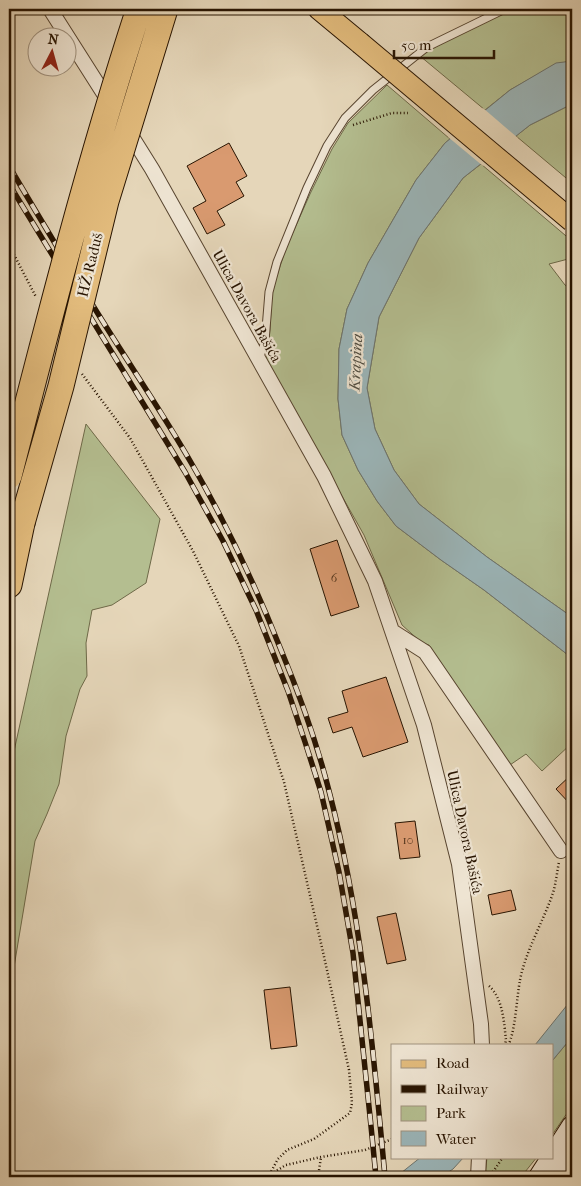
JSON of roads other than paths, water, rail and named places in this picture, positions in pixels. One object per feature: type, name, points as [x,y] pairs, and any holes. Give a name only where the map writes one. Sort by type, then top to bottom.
[{"type":"highway","name":"HŽ Raduš","points":[[9,476],[72,234],[139,9]]},
{"type":"highway","name":"HŽ Raduš","points":[[9,585],[22,523],[61,386],[106,201],[165,9]]},
{"type":"main road","points":[[318,9],[364,38],[572,202]]},
{"type":"main road","points":[[341,9],[364,38],[572,221]]},
{"type":"main road","points":[[554,1154],[572,1126]]},
{"type":"main road","points":[[557,1177],[572,1156]]},
{"type":"main road","points":[[539,1177],[551,1158]]},
{"type":"street","name":"Ulica Davora Bašića","points":[[50,9],[152,169],[324,476],[375,581],[424,725],[459,864],[482,1044]]},
{"type":"street","points":[[392,631],[425,652],[561,851]]},
{"type":"street","points":[[478,1177],[479,1158]]},
{"type":"lane","points":[[259,361],[265,341],[269,292],[277,262],[307,188],[327,146],[345,118],[373,90],[427,47],[505,9]]},
{"type":"water","name":"Krapina","points":[[572,61],[572,104],[530,125],[463,178],[419,238],[379,317],[367,388],[375,429],[394,470],[419,504],[487,557],[572,617],[572,658],[484,590],[396,526],[377,501],[358,470],[342,435],[338,399],[339,349],[347,309],[368,263],[416,180],[445,143],[510,90],[556,63]]},
{"type":"water","points":[[572,999],[572,1037],[554,1059],[554,1044],[536,1044]]},
{"type":"water","points":[[420,1158],[463,1158],[453,1169],[441,1177],[396,1177]]},
{"type":"railway","points":[[9,166],[206,488],[251,580],[288,667],[314,737],[340,838],[350,886],[365,983],[385,1177]]},
{"type":"railway","points":[[9,184],[185,472],[223,541],[256,610],[288,691],[321,792],[339,872],[353,953],[376,1177]]}]
